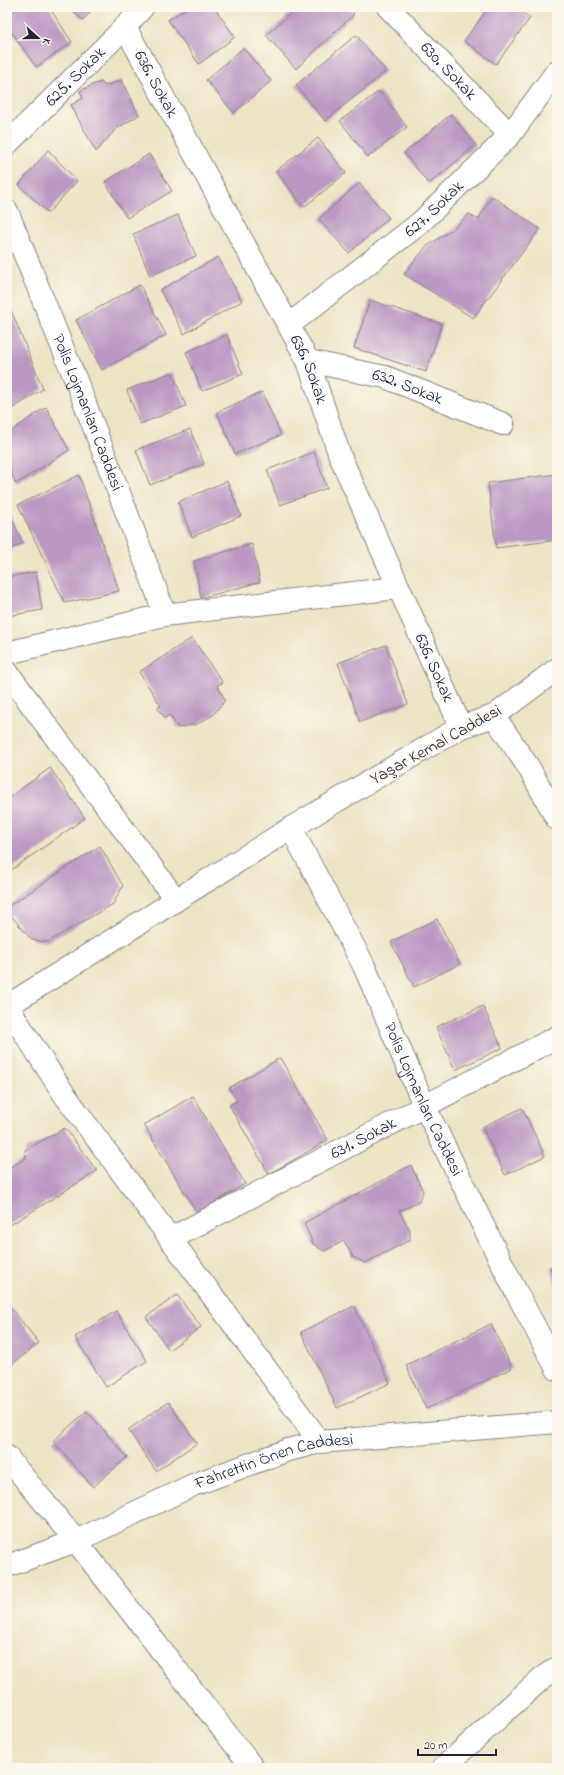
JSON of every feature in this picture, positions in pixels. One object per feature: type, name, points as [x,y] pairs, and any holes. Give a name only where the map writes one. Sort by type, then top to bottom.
[{"type":"street","name":"625. Sokak","points":[[7,144],[125,27],[142,7]]},
{"type":"street","name":"630. Sokak","points":[[388,7],[510,135]]},
{"type":"street","name":"636. Sokak","points":[[125,27],[308,362],[340,456],[397,588],[461,728]]},
{"type":"street","name":"627. Sokak","points":[[289,325],[420,222],[510,135],[557,71]]},
{"type":"street","name":"Polis Lojmanları Caddesi","points":[[7,211],[79,388],[158,595],[164,615]]},
{"type":"street","name":"632. Sokak","points":[[308,362],[385,377],[504,424]]},
{"type":"street","points":[[7,653],[164,615],[397,588]]},
{"type":"street","name":"Yaşar Kemal Caddesi","points":[[7,1006],[291,828],[461,728],[494,716],[557,669]]},
{"type":"street","points":[[7,672],[176,900]]},
{"type":"street","points":[[494,716],[529,768],[557,819]]},
{"type":"street","name":"Polis Lojmanları Caddesi","points":[[291,828],[364,966],[424,1105],[511,1282],[557,1369]]},
{"type":"street","points":[[7,1006],[64,1094],[320,1442]]},
{"type":"street","name":"631. Sokak","points":[[170,1239],[424,1105],[557,1037]]},
{"type":"street","name":"Fahrettin Önen Caddesi","points":[[7,1566],[76,1541],[193,1485],[288,1450],[320,1442],[557,1422]]},
{"type":"street","points":[[7,1457],[76,1541],[253,1768]]},
{"type":"street","points":[[442,1768],[542,1678],[557,1668]]},
{"type":"building","points":[[21,7],[49,7],[72,42],[36,67],[7,25],[7,16]]},
{"type":"building","points":[[69,7],[95,7],[83,20]]},
{"type":"building","points":[[188,7],[214,7],[235,37],[199,64],[168,20]]},
{"type":"building","points":[[298,7],[349,7],[354,14],[296,69],[266,35]]},
{"type":"building","points":[[489,7],[516,7],[530,18],[496,64],[464,41]]},
{"type":"building","points":[[356,35],[386,71],[325,121],[296,85]]},
{"type":"building","points":[[243,48],[271,81],[234,113],[206,80]]},
{"type":"building","points":[[121,80],[139,115],[116,129],[96,152],[71,105],[83,98],[80,91],[92,85],[101,82],[105,86]]},
{"type":"building","points":[[379,91],[407,127],[368,157],[340,121]]},
{"type":"building","points":[[451,114],[476,145],[429,184],[404,153]]},
{"type":"building","points":[[318,138],[346,173],[304,207],[276,171]]},
{"type":"building","points":[[48,150],[77,181],[48,213],[19,185]]},
{"type":"building","points":[[149,154],[172,191],[127,218],[105,182]]},
{"type":"building","points":[[359,183],[389,218],[349,253],[319,219]]},
{"type":"building","points":[[492,196],[540,229],[473,318],[404,274],[426,247],[454,228],[469,214],[478,220]]},
{"type":"building","points":[[178,215],[196,256],[150,276],[133,234]]},
{"type":"building","points":[[218,257],[242,301],[184,334],[160,290]]},
{"type":"building","points":[[140,285],[166,335],[102,370],[76,320]]},
{"type":"building","points":[[7,300],[43,389],[7,412]]},
{"type":"building","points":[[370,300],[442,324],[426,372],[354,348]]},
{"type":"building","points":[[227,335],[243,374],[202,391],[186,352]]},
{"type":"building","points":[[172,372],[186,406],[140,424],[127,390]]},
{"type":"building","points":[[262,392],[281,435],[235,454],[217,412]]},
{"type":"building","points":[[46,407],[69,450],[16,484],[7,464],[7,434]]},
{"type":"building","points":[[190,429],[204,464],[150,485],[136,450]]},
{"type":"building","points":[[314,452],[327,488],[280,505],[267,470]]},
{"type":"building","points":[[557,474],[557,540],[496,548],[488,483]]},
{"type":"building","points":[[79,475],[119,591],[65,603],[18,505]]},
{"type":"building","points":[[227,481],[241,516],[192,537],[178,502]]},
{"type":"building","points":[[7,507],[23,543],[7,551]]},
{"type":"building","points":[[252,544],[260,582],[201,598],[194,561]]},
{"type":"building","points":[[36,572],[42,610],[7,616],[7,577]]},
{"type":"building","points":[[192,638],[223,683],[217,685],[225,700],[213,715],[197,724],[178,728],[170,715],[165,718],[157,708],[161,706],[139,672]]},
{"type":"building","points":[[386,645],[408,704],[360,722],[338,663]]},
{"type":"building","points":[[50,768],[85,818],[7,873],[7,799]]},
{"type":"building","points":[[100,846],[123,886],[113,904],[48,942],[32,940],[7,911],[7,907]]},
{"type":"building","points":[[437,919],[460,964],[414,987],[391,942]]},
{"type":"building","points":[[483,1006],[502,1048],[455,1070],[436,1027]]},
{"type":"building","points":[[280,1058],[328,1140],[269,1174],[229,1105],[237,1101],[229,1088]]},
{"type":"building","points":[[193,1096],[245,1184],[197,1213],[144,1125]]},
{"type":"building","points":[[522,1108],[545,1156],[505,1175],[482,1127]]},
{"type":"building","points":[[65,1128],[97,1171],[7,1227],[7,1169],[26,1158],[25,1150]]},
{"type":"building","points":[[411,1165],[423,1191],[419,1202],[399,1211],[410,1230],[410,1240],[365,1263],[353,1257],[344,1241],[324,1251],[313,1244],[304,1223]]},
{"type":"building","points":[[557,1265],[557,1287],[550,1267]]},
{"type":"building","points":[[177,1295],[201,1327],[169,1350],[146,1317]]},
{"type":"building","points":[[7,1303],[39,1343],[7,1368]]},
{"type":"building","points":[[354,1306],[390,1383],[337,1408],[301,1332]]},
{"type":"building","points":[[116,1311],[147,1361],[106,1387],[75,1337]]},
{"type":"building","points":[[491,1324],[512,1368],[426,1409],[406,1365]]},
{"type":"building","points":[[168,1402],[197,1443],[156,1471],[128,1430]]},
{"type":"building","points":[[87,1411],[127,1457],[93,1487],[53,1441]]}]
